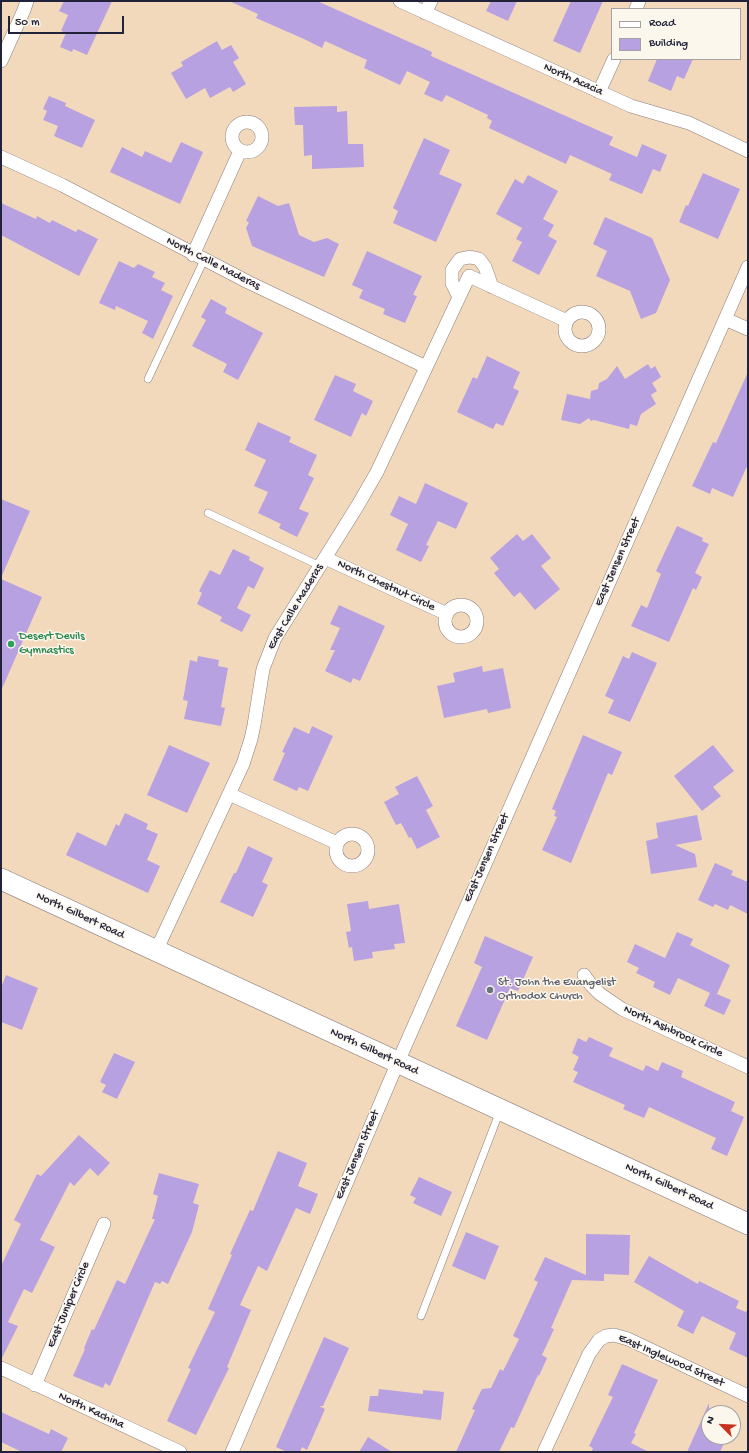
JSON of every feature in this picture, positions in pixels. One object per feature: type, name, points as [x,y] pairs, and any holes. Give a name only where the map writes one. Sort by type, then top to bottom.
[{"type":"main road","name":"North Gilbert Road","points":[[1,879],[748,1224]]},
{"type":"street","points":[[1,61],[27,1]]},
{"type":"street","name":"North Acacia","points":[[400,1],[428,7],[599,92],[642,110],[670,117],[688,124],[748,151]]},
{"type":"street","points":[[599,92],[614,60]]},
{"type":"street","points":[[199,258],[240,150]]},
{"type":"street","name":"North Calle Maderas","points":[[1,157],[62,185],[199,258],[426,367]]},
{"type":"street","points":[[459,297],[452,283],[452,270],[460,259],[470,257],[479,259],[485,267],[492,286]]},
{"type":"street","name":"East Jensen Street","points":[[232,1452],[398,1062],[748,267]]},
{"type":"street","name":"East Calle Maderas","points":[[156,951],[243,764],[251,739],[263,669],[268,653],[275,638],[377,472],[469,276],[567,321]]},
{"type":"street","points":[[725,319],[748,329]]},
{"type":"street","name":"North Chestnut Circle","points":[[322,562],[447,614]]},
{"type":"street","points":[[229,794],[336,843]]},
{"type":"street","name":"North Ashbrook Circle","points":[[584,975],[600,994],[622,1009],[748,1067]]},
{"type":"street","name":"East Juniper Circle","points":[[35,1385],[104,1224]]},
{"type":"street","name":"East Inglewood Street","points":[[544,1452],[589,1354],[599,1340],[606,1336],[614,1335],[628,1340],[748,1396]]},
{"type":"street","name":"North Kachina","points":[[1,1368],[180,1452]]},
{"type":"lane","points":[[148,378],[199,258]]},
{"type":"lane","points":[[208,513],[322,562]]},
{"type":"lane","points":[[421,1316],[501,1110]]},
{"type":"building","points":[[64,1],[112,1],[87,55],[73,49],[72,52],[60,47],[66,33],[61,31],[68,15],[59,11]]},
{"type":"building","points":[[229,1],[317,1],[432,52],[431,56],[613,137],[609,145],[637,157],[642,144],[667,155],[660,172],[653,169],[642,194],[609,180],[612,174],[570,155],[566,164],[489,128],[492,121],[487,118],[488,115],[446,95],[442,102],[424,94],[430,82],[407,71],[400,85],[364,68],[367,60],[325,41],[322,48],[256,18],[258,14]]},
{"type":"building","points":[[491,1],[517,1],[508,21],[486,11]]},
{"type":"building","points":[[571,1],[603,1],[580,53],[553,41]]},
{"type":"building","points":[[217,41],[222,50],[231,45],[239,58],[233,62],[246,84],[233,92],[230,87],[210,98],[205,88],[186,99],[171,73],[183,66],[181,62]]},
{"type":"building","points":[[657,60],[693,60],[684,79],[677,76],[671,91],[648,81]]},
{"type":"building","points":[[49,96],[66,103],[65,106],[95,120],[82,148],[54,136],[58,126],[43,120],[47,111],[43,109]]},
{"type":"building","points":[[337,106],[337,112],[347,111],[348,144],[363,144],[364,167],[312,169],[312,155],[304,156],[303,125],[295,125],[294,107]]},
{"type":"building","points":[[424,138],[450,150],[439,174],[462,184],[436,242],[393,223],[398,211],[393,208]]},
{"type":"building","points":[[181,142],[203,152],[180,204],[110,172],[122,147],[142,157],[145,151],[171,163]]},
{"type":"building","points":[[703,173],[740,189],[718,239],[679,222]]},
{"type":"building","points":[[528,175],[558,191],[543,219],[554,225],[548,236],[557,241],[539,275],[512,261],[522,242],[516,239],[522,228],[496,214],[515,179],[523,184]]},
{"type":"building","points":[[258,196],[278,206],[289,203],[299,235],[314,242],[327,238],[339,244],[324,277],[252,246],[246,228],[249,222],[246,221]]},
{"type":"building","points":[[1,203],[36,219],[37,216],[50,223],[52,220],[76,232],[78,229],[98,239],[79,276],[1,235]]},
{"type":"building","points":[[605,217],[652,238],[670,280],[656,313],[641,319],[630,291],[596,276],[607,251],[593,244]]},
{"type":"building","points":[[367,251],[422,276],[413,295],[417,296],[405,323],[383,314],[385,309],[359,298],[363,290],[352,285]]},
{"type":"building","points":[[119,261],[134,268],[138,264],[155,272],[152,277],[165,283],[161,290],[173,296],[153,339],[142,333],[148,321],[116,306],[115,310],[99,303]]},
{"type":"building","points":[[211,299],[227,308],[225,313],[263,333],[238,380],[223,372],[227,364],[192,346],[206,320],[201,317]]},
{"type":"building","points":[[487,356],[520,372],[513,388],[519,391],[503,426],[496,423],[493,429],[457,412],[473,377],[477,379]]},
{"type":"building","points":[[648,364],[651,369],[655,366],[661,377],[652,383],[657,391],[651,395],[656,404],[641,414],[637,426],[630,424],[629,429],[594,420],[591,421],[589,418],[580,424],[561,420],[567,394],[590,399],[591,391],[598,389],[599,383],[607,379],[617,366],[625,379]]},
{"type":"building","points":[[748,372],[748,464],[733,497],[712,488],[710,494],[692,486],[713,442],[716,443]]},
{"type":"building","points":[[335,375],[356,384],[353,391],[373,401],[366,416],[362,413],[351,437],[314,420]]},
{"type":"building","points":[[258,422],[291,437],[289,442],[317,455],[308,475],[314,478],[299,509],[309,513],[297,537],[279,528],[281,524],[258,513],[268,492],[254,486],[266,460],[245,450]]},
{"type":"building","points":[[425,483],[468,503],[456,529],[438,521],[426,545],[429,546],[421,562],[396,550],[408,524],[390,515],[399,496],[416,504]]},
{"type":"building","points":[[1,499],[30,511],[1,578]]},
{"type":"building","points":[[677,526],[703,538],[702,541],[709,544],[695,573],[702,577],[696,590],[693,588],[669,642],[631,626],[641,605],[647,608],[661,574],[656,571]]},
{"type":"building","points":[[517,534],[523,541],[532,534],[551,558],[541,566],[560,589],[535,610],[520,592],[514,597],[494,573],[499,569],[490,558]]},
{"type":"building","points":[[233,549],[250,557],[249,560],[264,568],[254,589],[248,586],[237,608],[251,615],[242,632],[220,621],[222,617],[197,604],[202,593],[199,591],[210,570],[220,575]]},
{"type":"building","name":"Desert Devils Gymnastics","points":[[1,579],[42,597],[1,691]]},
{"type":"building","points":[[339,605],[385,626],[360,681],[353,678],[351,683],[325,671],[335,650],[330,650],[340,628],[330,624]]},
{"type":"building","points":[[632,652],[657,663],[630,722],[608,713],[614,700],[605,696],[623,656],[629,659]]},
{"type":"building","points":[[198,656],[219,660],[218,666],[228,668],[221,707],[225,708],[221,726],[184,719],[188,701],[183,700],[190,660],[197,662]]},
{"type":"building","points":[[482,666],[483,672],[503,668],[511,708],[488,713],[487,709],[444,718],[437,686],[455,682],[453,673]]},
{"type":"building","points":[[312,726],[333,736],[308,791],[299,787],[297,791],[273,780],[285,753],[282,752],[294,727],[309,734]]},
{"type":"building","points":[[583,735],[622,752],[612,775],[608,773],[571,863],[542,850],[557,817],[554,816],[556,811],[552,809]]},
{"type":"building","points":[[169,745],[210,763],[187,813],[147,795]]},
{"type":"building","points":[[713,745],[734,771],[713,787],[721,796],[702,811],[674,776]]},
{"type":"building","points":[[417,776],[433,806],[426,810],[440,837],[417,849],[401,823],[396,825],[384,802],[399,794],[395,787]]},
{"type":"building","points":[[125,813],[148,824],[146,829],[158,834],[147,860],[160,866],[148,893],[66,855],[77,832],[106,846],[116,824],[119,826]]},
{"type":"building","points":[[697,815],[702,840],[675,845],[695,854],[697,867],[651,874],[646,841],[658,838],[656,823]]},
{"type":"building","points":[[248,846],[273,858],[262,882],[268,885],[253,917],[220,902],[234,873],[236,873]]},
{"type":"building","points":[[715,863],[733,871],[731,875],[748,882],[748,914],[730,905],[728,910],[715,904],[713,907],[698,900]]},
{"type":"building","points":[[368,901],[369,909],[399,904],[405,943],[394,944],[395,949],[372,952],[373,958],[354,961],[352,947],[349,948],[346,932],[351,931],[347,904]]},
{"type":"building","points":[[677,932],[693,939],[690,945],[730,965],[717,994],[731,1000],[724,1015],[704,1006],[710,993],[678,978],[670,995],[653,987],[655,982],[636,973],[639,968],[627,962],[635,944],[665,958]]},
{"type":"building","name":"St. John the Evangelist Orthodox Church","points":[[485,936],[533,957],[518,991],[510,988],[487,1040],[456,1026],[482,967],[474,963]]},
{"type":"building","points":[[6,975],[38,988],[22,1030],[1,1022],[1,988]]},
{"type":"building","points":[[589,1037],[613,1048],[609,1056],[643,1071],[646,1065],[658,1071],[662,1062],[683,1071],[681,1077],[735,1102],[731,1111],[744,1117],[727,1156],[711,1149],[716,1138],[649,1107],[644,1118],[623,1109],[625,1105],[573,1082],[578,1072],[573,1070],[579,1057],[572,1053],[578,1038],[586,1042]]},
{"type":"building","points":[[114,1053],[135,1062],[117,1099],[102,1092],[106,1085],[100,1082]]},
{"type":"building","points":[[79,1135],[110,1163],[98,1176],[90,1168],[74,1186],[70,1182],[40,1240],[55,1247],[32,1293],[24,1289],[8,1322],[18,1326],[1,1360],[1,1266],[21,1224],[14,1220],[37,1174],[41,1176]]},
{"type":"building","points":[[278,1151],[307,1163],[298,1186],[318,1194],[310,1214],[296,1208],[267,1271],[258,1266],[240,1305],[251,1310],[227,1367],[229,1368],[196,1435],[167,1421],[191,1369],[188,1368],[215,1312],[208,1309],[232,1255],[230,1254],[250,1210],[253,1211]]},
{"type":"building","points":[[159,1173],[199,1184],[193,1203],[199,1205],[192,1232],[168,1284],[162,1281],[160,1284],[155,1282],[110,1386],[105,1383],[103,1388],[73,1376],[92,1329],[94,1330],[117,1280],[125,1284],[155,1219],[152,1219],[158,1196],[153,1194]]},
{"type":"building","points":[[419,1177],[452,1192],[441,1216],[413,1203],[416,1198],[410,1195]]},
{"type":"building","points":[[466,1232],[499,1246],[485,1280],[452,1266]]},
{"type":"building","points":[[586,1234],[630,1235],[629,1275],[604,1274],[604,1281],[572,1280],[551,1328],[554,1329],[542,1355],[547,1358],[514,1428],[511,1427],[499,1452],[456,1452],[475,1410],[472,1409],[482,1389],[491,1388],[500,1369],[503,1371],[519,1339],[513,1336],[538,1282],[534,1280],[545,1257],[586,1275]]},
{"type":"building","points":[[649,1256],[698,1284],[699,1281],[739,1301],[736,1308],[746,1312],[748,1308],[748,1358],[729,1349],[736,1333],[702,1316],[693,1334],[677,1326],[684,1311],[634,1282]]},
{"type":"building","points":[[324,1337],[349,1348],[323,1406],[319,1406],[325,1409],[307,1450],[302,1447],[300,1452],[287,1452],[276,1447]]},
{"type":"building","points":[[622,1364],[658,1380],[631,1443],[649,1452],[591,1452],[593,1448],[589,1446],[613,1397],[608,1395]]},
{"type":"building","points":[[379,1389],[423,1394],[423,1390],[444,1392],[441,1420],[368,1411],[370,1396],[378,1396]]},
{"type":"building","points":[[1,1412],[49,1434],[51,1429],[68,1438],[61,1452],[22,1452],[1,1442]]},
{"type":"building","points":[[701,1421],[701,1445],[723,1445],[720,1452],[687,1452]]},
{"type":"building","points":[[368,1437],[392,1452],[359,1452]]},
{"type":"place","name":"Desert Devils Gymnastics","points":[[11,644]]},
{"type":"place","name":"St. John the Evangelist Orthodox Church","points":[[490,990]]}]
